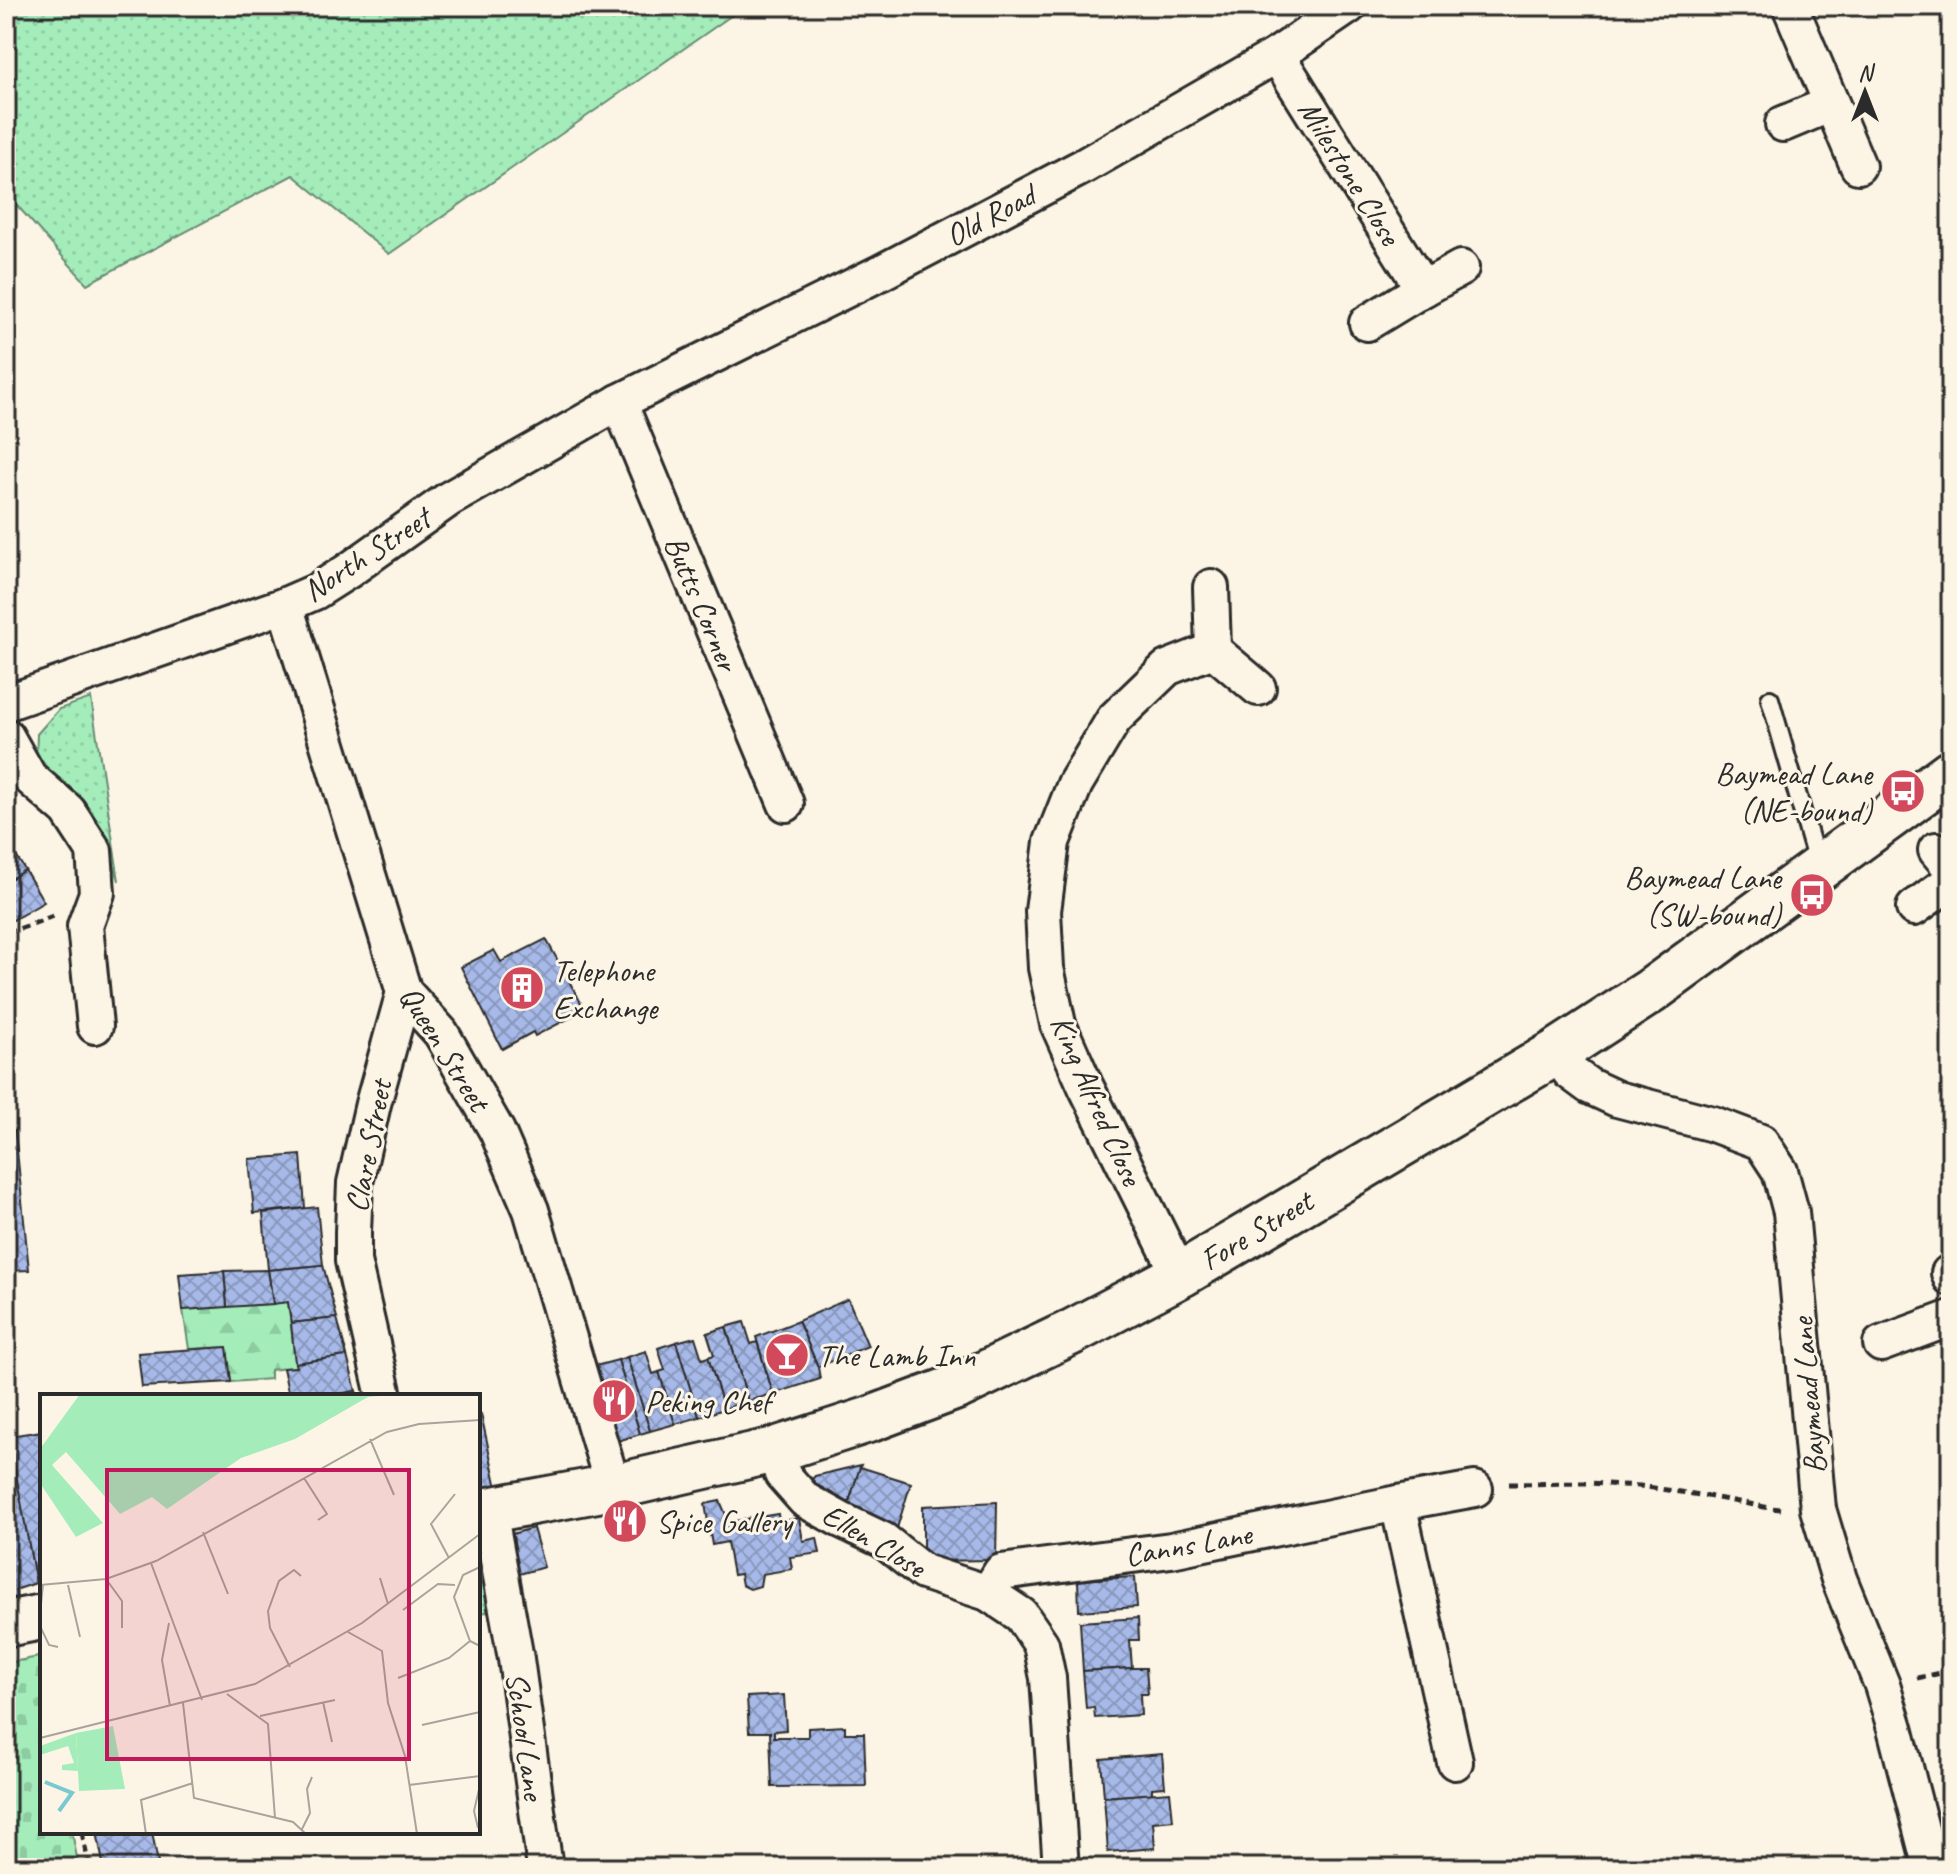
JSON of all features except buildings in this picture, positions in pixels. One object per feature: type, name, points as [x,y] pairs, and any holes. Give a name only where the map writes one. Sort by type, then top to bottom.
[{"type":"main road","name":"Fore Street","points":[[484,1511],[613,1487],[775,1450],[959,1386],[1072,1332],[1182,1274],[1557,1052],[1651,991],[1951,772]]},
{"type":"main road","points":[[6,1624],[40,1617]]},
{"type":"street","name":"Old Road","points":[[619,402],[880,273],[1071,173],[1277,55],[1349,6]]},
{"type":"street","points":[[1790,6],[1858,166]]},
{"type":"street","name":"Milestone Close","points":[[1277,55],[1423,289]]},
{"type":"street","points":[[1783,124],[1831,104]]},
{"type":"street","points":[[1367,323],[1461,268]]},
{"type":"street","name":"North Street","points":[[6,703],[315,592],[449,499],[619,402]]},
{"type":"street","name":"Butts Corner","points":[[619,402],[786,804]]},
{"type":"street","points":[[1211,587],[1213,650],[1258,688]]},
{"type":"street","name":"Queen Street","points":[[285,605],[404,992],[441,1033],[497,1131],[514,1168],[531,1210],[613,1487]]},
{"type":"street","name":"King Alfred Close","points":[[1182,1274],[1169,1254],[1086,1087],[1058,1024],[1046,968],[1043,911],[1052,842],[1075,784],[1114,719],[1167,668],[1213,650]]},
{"type":"street","points":[[6,736],[29,777],[68,811],[94,851],[97,893],[85,926],[95,1026]]},
{"type":"street","points":[[1914,908],[1951,881]]},
{"type":"street","name":"Clare Street","points":[[384,1394],[353,1261],[355,1183],[404,992]]},
{"type":"street","name":"Baymead Lane","points":[[1557,1052],[1570,1072],[1589,1086],[1617,1099],[1713,1124],[1761,1142],[1780,1171],[1791,1212],[1818,1509],[1839,1579],[1882,1685],[1931,1868]]},
{"type":"street","points":[[1881,1344],[1951,1318]]},
{"type":"street","name":"Ellen Close","points":[[775,1450],[782,1474],[805,1500],[883,1540],[923,1572],[988,1593],[1021,1615],[1041,1644],[1048,1678],[1061,1868]]},
{"type":"street","name":"Canns Lane","points":[[988,1593],[1001,1572],[1171,1550],[1475,1489]]},
{"type":"street","points":[[1398,1503],[1455,1762]]},
{"type":"street","name":"School Lane","points":[[484,1511],[516,1659],[545,1868]]},
{"type":"lane","points":[[1770,699],[1819,870]]},
{"type":"path","points":[[6,931],[64,912]]},
{"type":"path","points":[[1475,1489],[1517,1483],[1640,1486],[1770,1508],[1818,1509]]},
{"type":"path","points":[[82,1834],[89,1868]]},
{"type":"green space","points":[[6,6],[745,6],[389,254],[293,175],[87,284],[6,193]]},
{"type":"green space","points":[[91,698],[119,881],[110,853],[36,763],[37,734],[59,709]]},
{"type":"green space","points":[[288,1302],[296,1367],[270,1370],[270,1379],[231,1382],[227,1347],[189,1349],[183,1310]]},
{"type":"green space","points":[[480,1569],[484,1578],[487,1612],[480,1613]]},
{"type":"green space","points":[[39,1657],[40,1834],[72,1834],[79,1868],[6,1868],[6,1663]]},
{"type":"place","name":"Baymead Lane (NE-bound)","points":[[1903,791]]},
{"type":"place","name":"Baymead Lane (SW-bound)","points":[[1812,895]]},
{"type":"place","name":"Telephone Exchange","points":[[522,988]]},
{"type":"place","name":"The Lamb Inn","points":[[787,1355]]},
{"type":"place","name":"Peking Chef","points":[[614,1401]]},
{"type":"place","name":"Spice Gallery","points":[[625,1521]]}]
